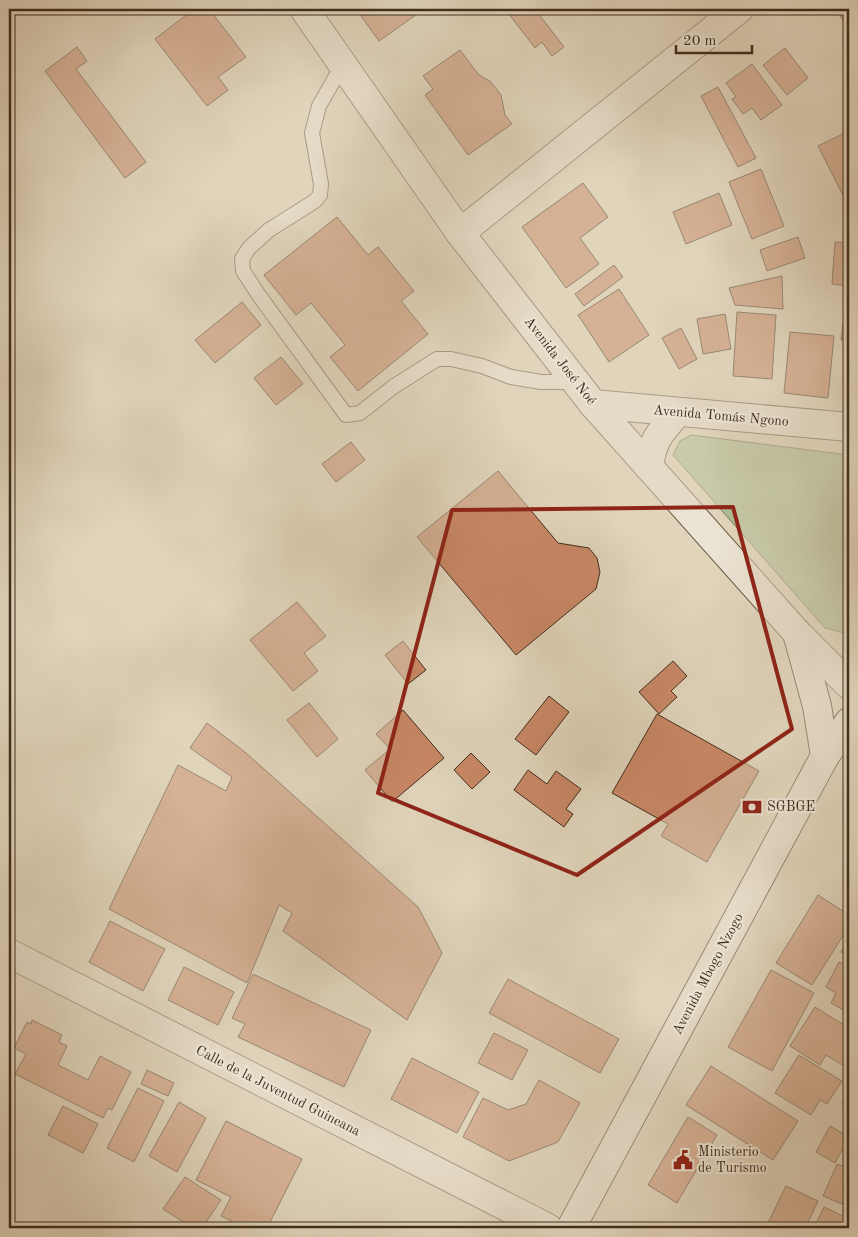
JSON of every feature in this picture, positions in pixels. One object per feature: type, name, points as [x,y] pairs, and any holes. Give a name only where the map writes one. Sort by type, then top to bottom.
[{"type":"street","name":"Avenida José Noé","points":[[304,9],[460,233],[593,404],[797,633],[849,685]]},
{"type":"street","points":[[460,233],[739,9]]},
{"type":"street","name":"Avenida Tomás Ngono","points":[[593,404],[849,427]]},
{"type":"street","points":[[649,467],[654,442],[658,434],[678,412]]},
{"type":"street","points":[[797,633],[816,706],[825,756]]},
{"type":"street","name":"Avenida Mbogo Nzogo","points":[[571,1228],[825,756],[849,722]]},
{"type":"street","name":"Calle de la Juventud Guineana","points":[[9,953],[548,1228]]},
{"type":"lane","points":[[343,64],[319,106],[312,133],[321,184],[320,195],[314,201],[268,230],[249,248],[242,259],[244,271],[258,294],[325,388],[346,415],[360,413],[394,387],[436,359],[451,358],[482,366],[511,377],[541,382],[576,382]]},
{"type":"highlighted area","points":[[733,507],[792,729],[577,875],[378,793],[452,510]]},
{"type":"green space","points":[[691,435],[849,455],[849,634],[825,628],[673,455],[680,441]]},
{"type":"building","points":[[194,9],[209,9],[246,57],[218,77],[228,90],[207,106],[155,39]]},
{"type":"building","points":[[356,9],[412,9],[416,15],[379,41]]},
{"type":"building","points":[[505,9],[535,9],[564,47],[552,56],[542,42],[535,48]]},
{"type":"building","points":[[835,9],[849,9],[849,28]]},
{"type":"building","points":[[77,47],[87,61],[76,69],[146,162],[125,178],[45,71]]},
{"type":"building","points":[[785,48],[808,78],[787,95],[763,65]]},
{"type":"building","points":[[460,50],[478,74],[491,82],[501,95],[505,115],[512,124],[468,155],[425,95],[433,89],[423,76]]},
{"type":"building","points":[[752,64],[782,105],[761,120],[752,108],[743,114],[732,99],[736,97],[726,83]]},
{"type":"building","points":[[718,87],[756,158],[738,167],[701,96]]},
{"type":"building","points":[[849,105],[849,119],[843,108]]},
{"type":"building","points":[[849,131],[849,200],[846,201],[818,146]]},
{"type":"building","points":[[761,169],[784,226],[752,239],[729,182]]},
{"type":"building","points":[[583,183],[608,217],[580,238],[599,264],[566,288],[522,227]]},
{"type":"building","points":[[719,193],[732,225],[686,244],[673,212]]},
{"type":"building","points":[[337,217],[368,255],[378,247],[414,291],[401,301],[428,334],[358,391],[330,357],[345,345],[311,303],[296,315],[264,275]]},
{"type":"building","points":[[798,237],[805,258],[767,271],[760,250]]},
{"type":"building","points":[[835,242],[849,243],[849,286],[832,284]]},
{"type":"building","points":[[614,265],[623,277],[584,306],[575,294]]},
{"type":"building","points":[[782,276],[783,309],[735,305],[729,288]]},
{"type":"building","points":[[619,289],[649,335],[609,362],[578,315]]},
{"type":"building","points":[[846,300],[849,300],[849,341],[841,340]]},
{"type":"building","points":[[242,302],[261,325],[215,363],[195,340]]},
{"type":"building","points":[[737,312],[776,315],[772,379],[733,376]]},
{"type":"building","points":[[725,314],[731,349],[703,354],[697,319]]},
{"type":"building","points":[[681,328],[697,359],[679,369],[662,338]]},
{"type":"building","points":[[790,332],[834,336],[828,398],[784,393]]},
{"type":"building","points":[[281,357],[303,384],[276,405],[254,378]]},
{"type":"building","points":[[351,442],[365,460],[336,482],[322,464]]},
{"type":"building","points":[[498,471],[558,543],[589,548],[597,558],[600,572],[596,589],[516,655],[417,537]]},
{"type":"building","points":[[297,602],[326,636],[304,653],[318,671],[293,691],[250,640]]},
{"type":"building","points":[[403,641],[426,670],[408,684],[385,655]]},
{"type":"building","points":[[673,661],[687,676],[671,691],[677,697],[659,714],[639,692]]},
{"type":"building","points":[[549,696],[569,712],[536,755],[515,739]]},
{"type":"building","points":[[309,703],[338,739],[317,757],[287,720]]},
{"type":"building","points":[[403,710],[444,758],[392,802],[365,770],[390,749],[376,734]]},
{"type":"building","points":[[657,714],[759,771],[707,862],[661,836],[668,824],[612,793]]},
{"type":"building","points":[[207,723],[245,752],[418,907],[442,953],[407,1020],[283,931],[292,913],[279,905],[247,983],[109,909],[178,765],[226,791],[232,777],[190,748]]},
{"type":"building","points":[[471,753],[490,772],[472,789],[454,770]]},
{"type":"building","points":[[528,770],[547,784],[556,771],[581,789],[566,809],[573,814],[564,827],[514,790]]},
{"type":"building","points":[[818,895],[849,915],[849,926],[812,985],[776,963]]},
{"type":"building","points":[[110,921],[165,949],[143,991],[89,962]]},
{"type":"building","points":[[849,937],[849,957],[841,952]]},
{"type":"building","points":[[839,962],[849,967],[849,1013],[831,1003],[836,993],[826,987]]},
{"type":"building","points":[[184,967],[234,992],[218,1025],[168,1000]]},
{"type":"building","points":[[771,970],[814,993],[772,1071],[728,1047]]},
{"type":"building","points":[[253,974],[371,1030],[344,1087],[238,1037],[245,1024],[232,1018]]},
{"type":"building","points":[[508,979],[619,1039],[600,1073],[489,1013]]},
{"type":"building","points":[[815,1007],[849,1028],[849,1069],[826,1055],[820,1065],[790,1046]]},
{"type":"building","points":[[32,1020],[62,1035],[59,1042],[67,1046],[58,1065],[88,1080],[100,1056],[131,1072],[112,1110],[108,1108],[103,1118],[15,1074],[26,1054],[14,1048],[27,1022],[31,1024]]},
{"type":"building","points":[[494,1033],[528,1050],[512,1080],[478,1063]]},
{"type":"building","points":[[799,1055],[842,1081],[827,1104],[820,1100],[811,1115],[775,1093]]},
{"type":"building","points":[[412,1058],[479,1092],[457,1133],[391,1099]]},
{"type":"building","points":[[711,1066],[798,1121],[773,1160],[686,1105]]},
{"type":"building","points":[[147,1070],[174,1083],[168,1096],[141,1084]]},
{"type":"building","points":[[539,1080],[580,1103],[558,1142],[509,1161],[463,1137],[483,1098],[508,1110],[526,1104]]},
{"type":"building","points":[[138,1088],[164,1101],[134,1162],[107,1148]]},
{"type":"building","points":[[849,1093],[849,1109],[842,1104]]},
{"type":"building","points":[[179,1102],[206,1118],[177,1172],[149,1156]]},
{"type":"building","points":[[63,1106],[98,1124],[83,1153],[48,1135]]},
{"type":"building","name":"Ministerio de Turismo","points":[[688,1117],[717,1135],[677,1203],[648,1185]]},
{"type":"building","points":[[226,1121],[302,1159],[267,1228],[229,1228],[233,1222],[221,1216],[231,1197],[196,1180]]},
{"type":"building","points":[[830,1126],[849,1137],[835,1163],[816,1152]]},
{"type":"building","points":[[837,1164],[849,1169],[849,1207],[823,1196]]},
{"type":"building","points":[[185,1177],[221,1200],[202,1228],[193,1228],[163,1209]]},
{"type":"building","points":[[786,1186],[818,1201],[805,1228],[773,1228],[767,1225]]},
{"type":"building","points":[[824,1207],[849,1219],[849,1228],[814,1228]]},
{"type":"place","name":"SGBGE","points":[[752,807]]},
{"type":"place","name":"Ministerio de Turismo","points":[[683,1160]]}]
